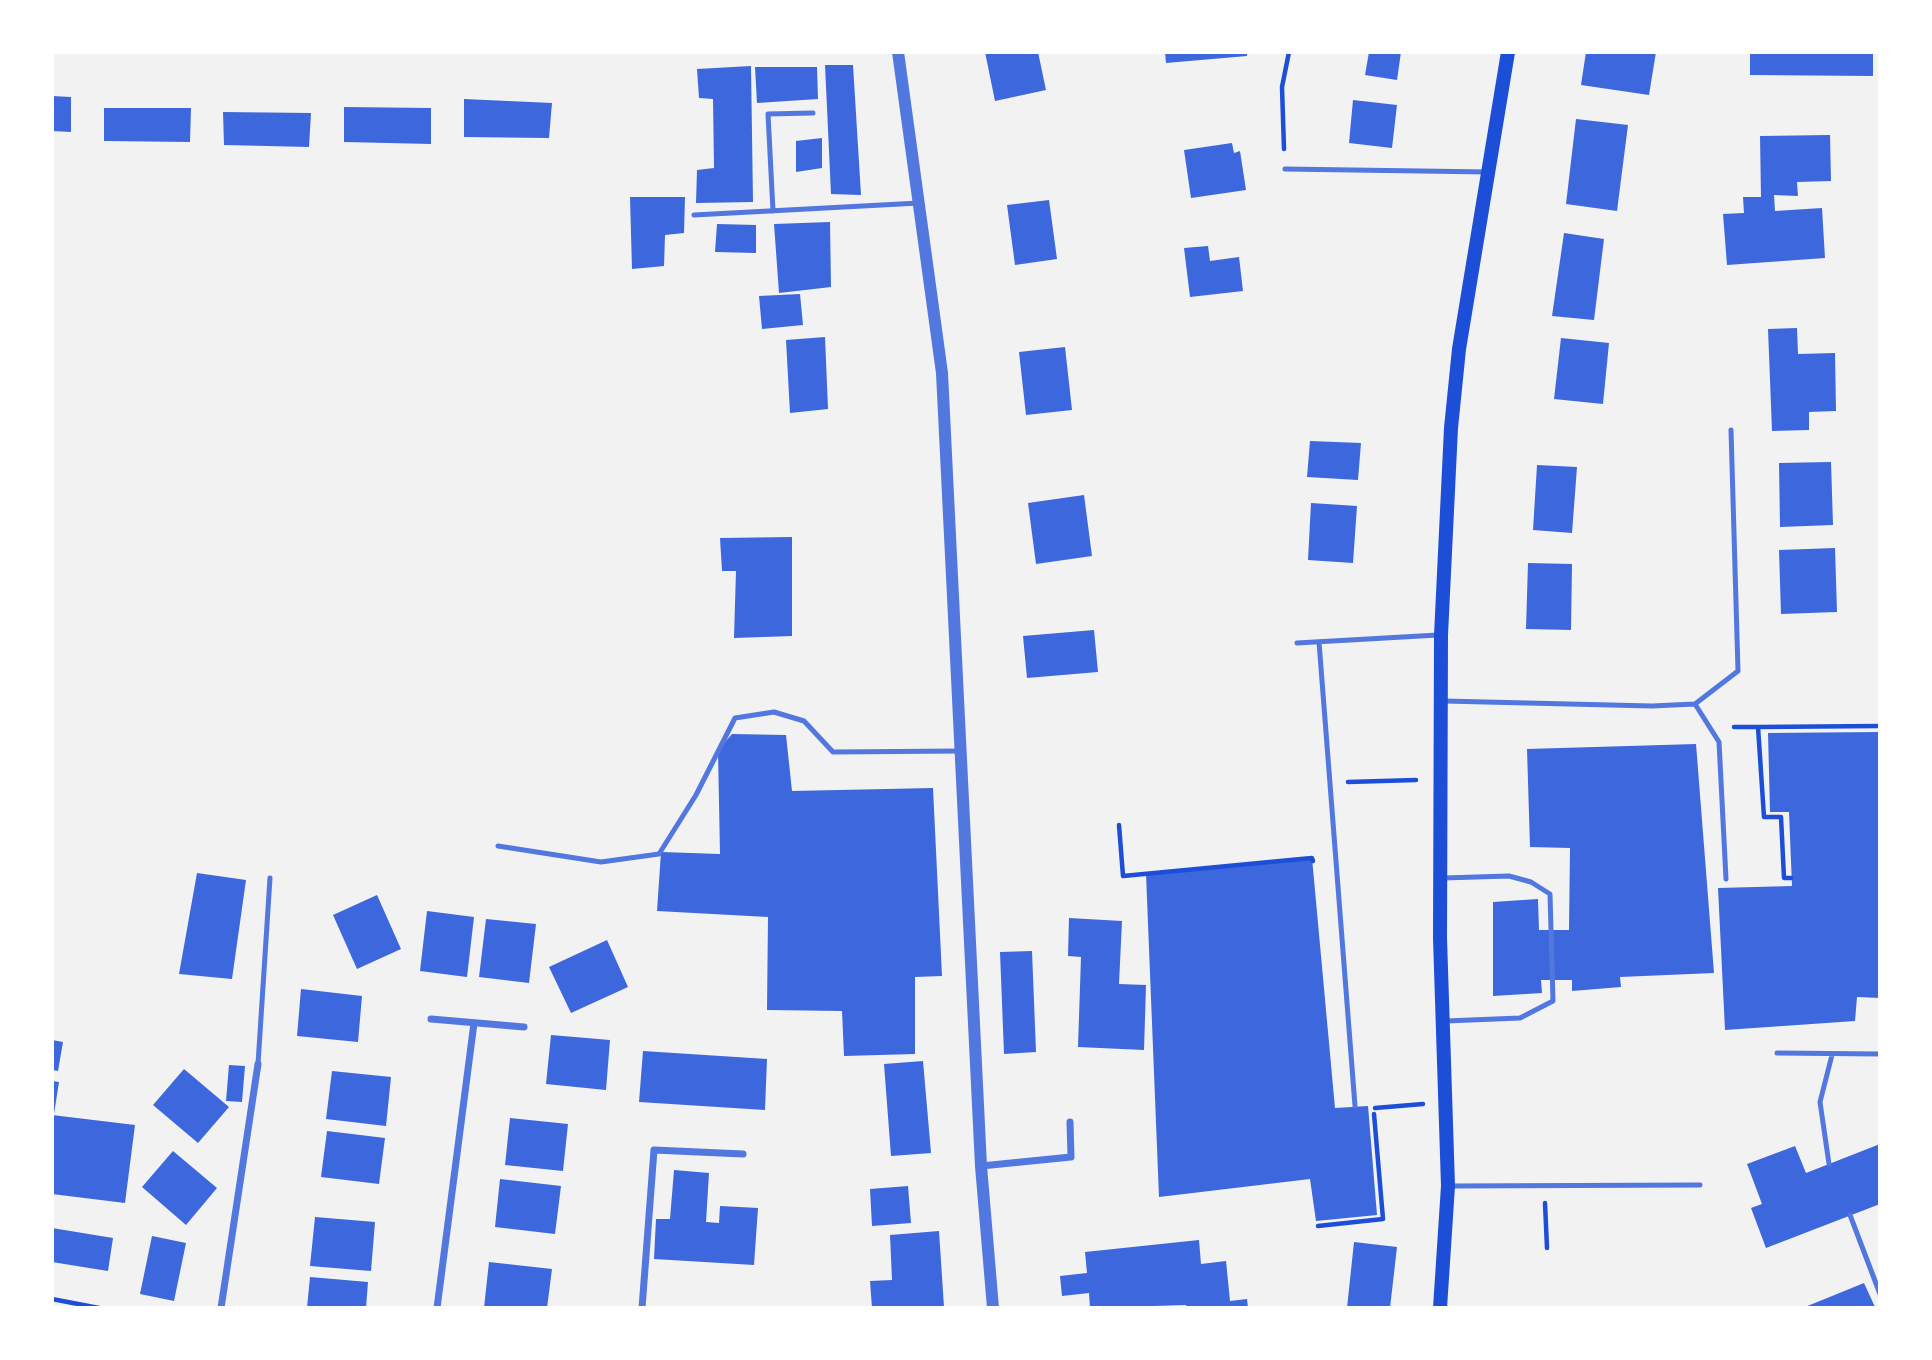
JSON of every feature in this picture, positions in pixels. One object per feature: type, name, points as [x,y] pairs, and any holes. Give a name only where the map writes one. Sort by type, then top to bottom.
[{"type":"main road","points":[[1440,1307],[1448,1186],[1441,1021],[1441,635],[1459,349],[1508,52]]},
{"type":"street","points":[[898,52],[942,373],[981,1166],[993,1307]]},
{"type":"street","points":[[431,1019],[524,1027]]},
{"type":"street","points":[[437,1307],[474,1023]]},
{"type":"street","points":[[221,1307],[258,1064]]},
{"type":"street","points":[[981,1166],[1071,1157],[1070,1122]]},
{"type":"street","points":[[642,1307],[654,1150],[743,1154]]},
{"type":"lane","points":[[773,211],[768,114],[813,113]]},
{"type":"lane","points":[[1285,169],[1488,172]]},
{"type":"lane","points":[[694,215],[919,203]]},
{"type":"lane","points":[[1443,701],[1652,706],[1695,704],[1738,671],[1731,430]]},
{"type":"lane","points":[[1297,643],[1441,635]]},
{"type":"lane","points":[[1318,642],[1355,1107]]},
{"type":"lane","points":[[1695,704],[1719,742],[1726,879]]},
{"type":"lane","points":[[498,846],[601,862],[659,854],[696,795],[735,718],[774,712],[804,721],[833,752],[960,751]]},
{"type":"lane","points":[[1440,878],[1509,876],[1531,882],[1550,894],[1553,1001],[1520,1018],[1441,1021]]},
{"type":"lane","points":[[258,1064],[270,878]]},
{"type":"lane","points":[[1777,1053],[1880,1054]]},
{"type":"lane","points":[[1829,1164],[1820,1102],[1832,1055]]},
{"type":"lane","points":[[1448,1186],[1700,1185]]},
{"type":"lane","points":[[1850,1215],[1880,1294]]},
{"type":"path","points":[[1285,169],[1282,87],[1289,52]]},
{"type":"path","points":[[1791,878],[1784,878],[1782,817],[1764,817],[1758,727],[1880,726]]},
{"type":"path","points":[[1330,783],[1442,780]]},
{"type":"path","points":[[1119,825],[1123,876],[1301,859]]},
{"type":"path","points":[[1318,1226],[1383,1219],[1373,1108],[1444,1103]]},
{"type":"path","points":[[1544,1185],[1547,1248]]},
{"type":"path","points":[[52,1299],[99,1307]]},
{"type":"building","points":[[985,52],[1038,52],[1046,90],[995,101]]},
{"type":"building","points":[[1165,52],[1247,52],[1247,56],[1166,63]]},
{"type":"building","points":[[1369,52],[1401,52],[1397,80],[1365,75]]},
{"type":"building","points":[[1586,52],[1656,52],[1649,95],[1581,85]]},
{"type":"building","points":[[1750,52],[1873,52],[1873,76],[1750,75]]},
{"type":"building","points":[[825,65],[853,65],[861,195],[831,194]]},
{"type":"building","points":[[751,66],[753,202],[696,203],[697,170],[714,168],[713,99],[699,98],[697,69]]},
{"type":"building","points":[[755,67],[817,67],[818,99],[757,103]]},
{"type":"building","points":[[52,96],[71,97],[71,132],[52,131]]},
{"type":"building","points":[[464,99],[552,103],[549,138],[464,137]]},
{"type":"building","points":[[1353,100],[1397,105],[1392,148],[1349,143]]},
{"type":"building","points":[[344,107],[431,108],[431,144],[344,142]]},
{"type":"building","points":[[104,108],[191,108],[190,142],[104,141]]},
{"type":"building","points":[[223,112],[311,113],[309,147],[224,145]]},
{"type":"building","points":[[1576,119],[1628,125],[1617,211],[1566,204]]},
{"type":"building","points":[[1830,135],[1831,181],[1797,182],[1798,196],[1774,195],[1775,211],[1822,208],[1825,258],[1727,265],[1723,214],[1744,213],[1743,197],[1761,197],[1760,136]]},
{"type":"building","points":[[822,138],[822,168],[796,172],[796,141]]},
{"type":"building","points":[[1232,143],[1234,153],[1240,151],[1246,190],[1191,198],[1184,150]]},
{"type":"building","points":[[630,197],[685,197],[684,233],[665,235],[664,266],[632,269]]},
{"type":"building","points":[[1049,200],[1057,259],[1015,265],[1007,205]]},
{"type":"building","points":[[830,222],[831,287],[779,293],[774,224]]},
{"type":"building","points":[[717,224],[756,225],[756,253],[715,252]]},
{"type":"building","points":[[1564,233],[1604,239],[1594,320],[1552,316]]},
{"type":"building","points":[[1208,246],[1210,261],[1239,257],[1243,291],[1190,297],[1184,248]]},
{"type":"building","points":[[800,294],[803,325],[762,329],[759,296]]},
{"type":"building","points":[[1797,328],[1798,354],[1835,353],[1836,411],[1809,412],[1809,430],[1772,431],[1768,329]]},
{"type":"building","points":[[825,337],[828,409],[790,413],[786,340]]},
{"type":"building","points":[[1561,338],[1609,343],[1603,404],[1554,399]]},
{"type":"building","points":[[1065,347],[1072,410],[1026,415],[1019,352]]},
{"type":"building","points":[[1310,441],[1361,443],[1358,480],[1307,477]]},
{"type":"building","points":[[1831,462],[1833,525],[1780,527],[1779,463]]},
{"type":"building","points":[[1537,465],[1577,467],[1572,533],[1533,530]]},
{"type":"building","points":[[1084,495],[1092,556],[1036,564],[1028,503]]},
{"type":"building","points":[[1311,503],[1357,506],[1353,563],[1308,560]]},
{"type":"building","points":[[792,537],[792,636],[734,638],[736,571],[722,571],[720,538]]},
{"type":"building","points":[[1835,548],[1837,612],[1781,614],[1779,550]]},
{"type":"building","points":[[1528,563],[1572,564],[1571,630],[1526,629]]},
{"type":"building","points":[[1094,630],[1098,672],[1027,678],[1023,636]]},
{"type":"building","points":[[1880,732],[1880,998],[1857,997],[1855,1021],[1725,1030],[1718,888],[1792,886],[1789,812],[1770,812],[1768,733]]},
{"type":"building","points":[[732,734],[786,735],[792,791],[933,788],[942,976],[915,977],[915,1054],[844,1056],[842,1011],[767,1010],[768,917],[657,911],[661,852],[720,854],[718,750]]},
{"type":"building","points":[[1696,744],[1714,973],[1620,977],[1621,987],[1572,991],[1572,980],[1541,980],[1542,993],[1493,996],[1493,902],[1538,899],[1539,930],[1569,930],[1570,848],[1530,847],[1527,749]]},
{"type":"building","points":[[1312,858],[1335,1108],[1368,1106],[1377,1215],[1316,1221],[1310,1179],[1159,1197],[1146,874]]},
{"type":"building","points":[[197,873],[246,880],[232,979],[179,974]]},
{"type":"building","points":[[377,895],[401,949],[357,969],[333,915]]},
{"type":"building","points":[[427,911],[474,917],[467,977],[420,971]]},
{"type":"building","points":[[1069,918],[1122,921],[1119,984],[1146,985],[1144,1050],[1078,1047],[1081,957],[1068,956]]},
{"type":"building","points":[[486,919],[536,924],[529,983],[479,977]]},
{"type":"building","points":[[607,940],[628,987],[571,1013],[549,967]]},
{"type":"building","points":[[1032,951],[1036,1052],[1004,1054],[1000,952]]},
{"type":"building","points":[[301,989],[362,996],[358,1042],[297,1036]]},
{"type":"building","points":[[551,1035],[610,1040],[606,1090],[546,1084]]},
{"type":"building","points":[[52,1040],[63,1042],[58,1071],[52,1070]]},
{"type":"building","points":[[643,1051],[767,1059],[765,1110],[639,1102]]},
{"type":"building","points":[[923,1061],[931,1153],[891,1156],[884,1064]]},
{"type":"building","points":[[229,1065],[245,1066],[242,1102],[226,1101]]},
{"type":"building","points":[[184,1069],[229,1107],[198,1143],[153,1105]]},
{"type":"building","points":[[332,1071],[391,1077],[386,1126],[326,1119]]},
{"type":"building","points":[[52,1081],[59,1082],[54,1114],[52,1114]]},
{"type":"building","points":[[52,1115],[135,1125],[125,1203],[52,1194]]},
{"type":"building","points":[[510,1118],[568,1124],[563,1171],[505,1165]]},
{"type":"building","points":[[327,1131],[385,1138],[379,1184],[321,1177]]},
{"type":"building","points":[[1880,1144],[1880,1204],[1766,1248],[1751,1208],[1762,1204],[1747,1164],[1795,1146],[1806,1173]]},
{"type":"building","points":[[173,1151],[217,1188],[186,1225],[142,1187]]},
{"type":"building","points":[[674,1170],[709,1173],[706,1222],[719,1223],[720,1206],[758,1208],[754,1265],[654,1259],[656,1219],[670,1219]]},
{"type":"building","points":[[500,1179],[561,1186],[555,1234],[495,1227]]},
{"type":"building","points":[[908,1186],[911,1223],[872,1226],[870,1189]]},
{"type":"building","points":[[315,1217],[375,1222],[371,1271],[310,1266]]},
{"type":"building","points":[[52,1228],[113,1238],[108,1271],[52,1262]]},
{"type":"building","points":[[939,1231],[944,1307],[872,1308],[870,1281],[892,1280],[890,1235]]},
{"type":"building","points":[[152,1236],[186,1243],[174,1301],[140,1294]]},
{"type":"building","points":[[1199,1240],[1201,1264],[1226,1261],[1230,1301],[1247,1299],[1248,1308],[1186,1308],[1186,1305],[1090,1308],[1089,1293],[1062,1296],[1060,1276],[1087,1273],[1085,1252]]},
{"type":"building","points":[[1354,1242],[1397,1247],[1390,1308],[1347,1308]]},
{"type":"building","points":[[489,1262],[552,1269],[547,1308],[484,1308]]},
{"type":"building","points":[[310,1277],[368,1282],[366,1308],[307,1308]]},
{"type":"building","points":[[1864,1283],[1875,1307],[1805,1307]]}]
